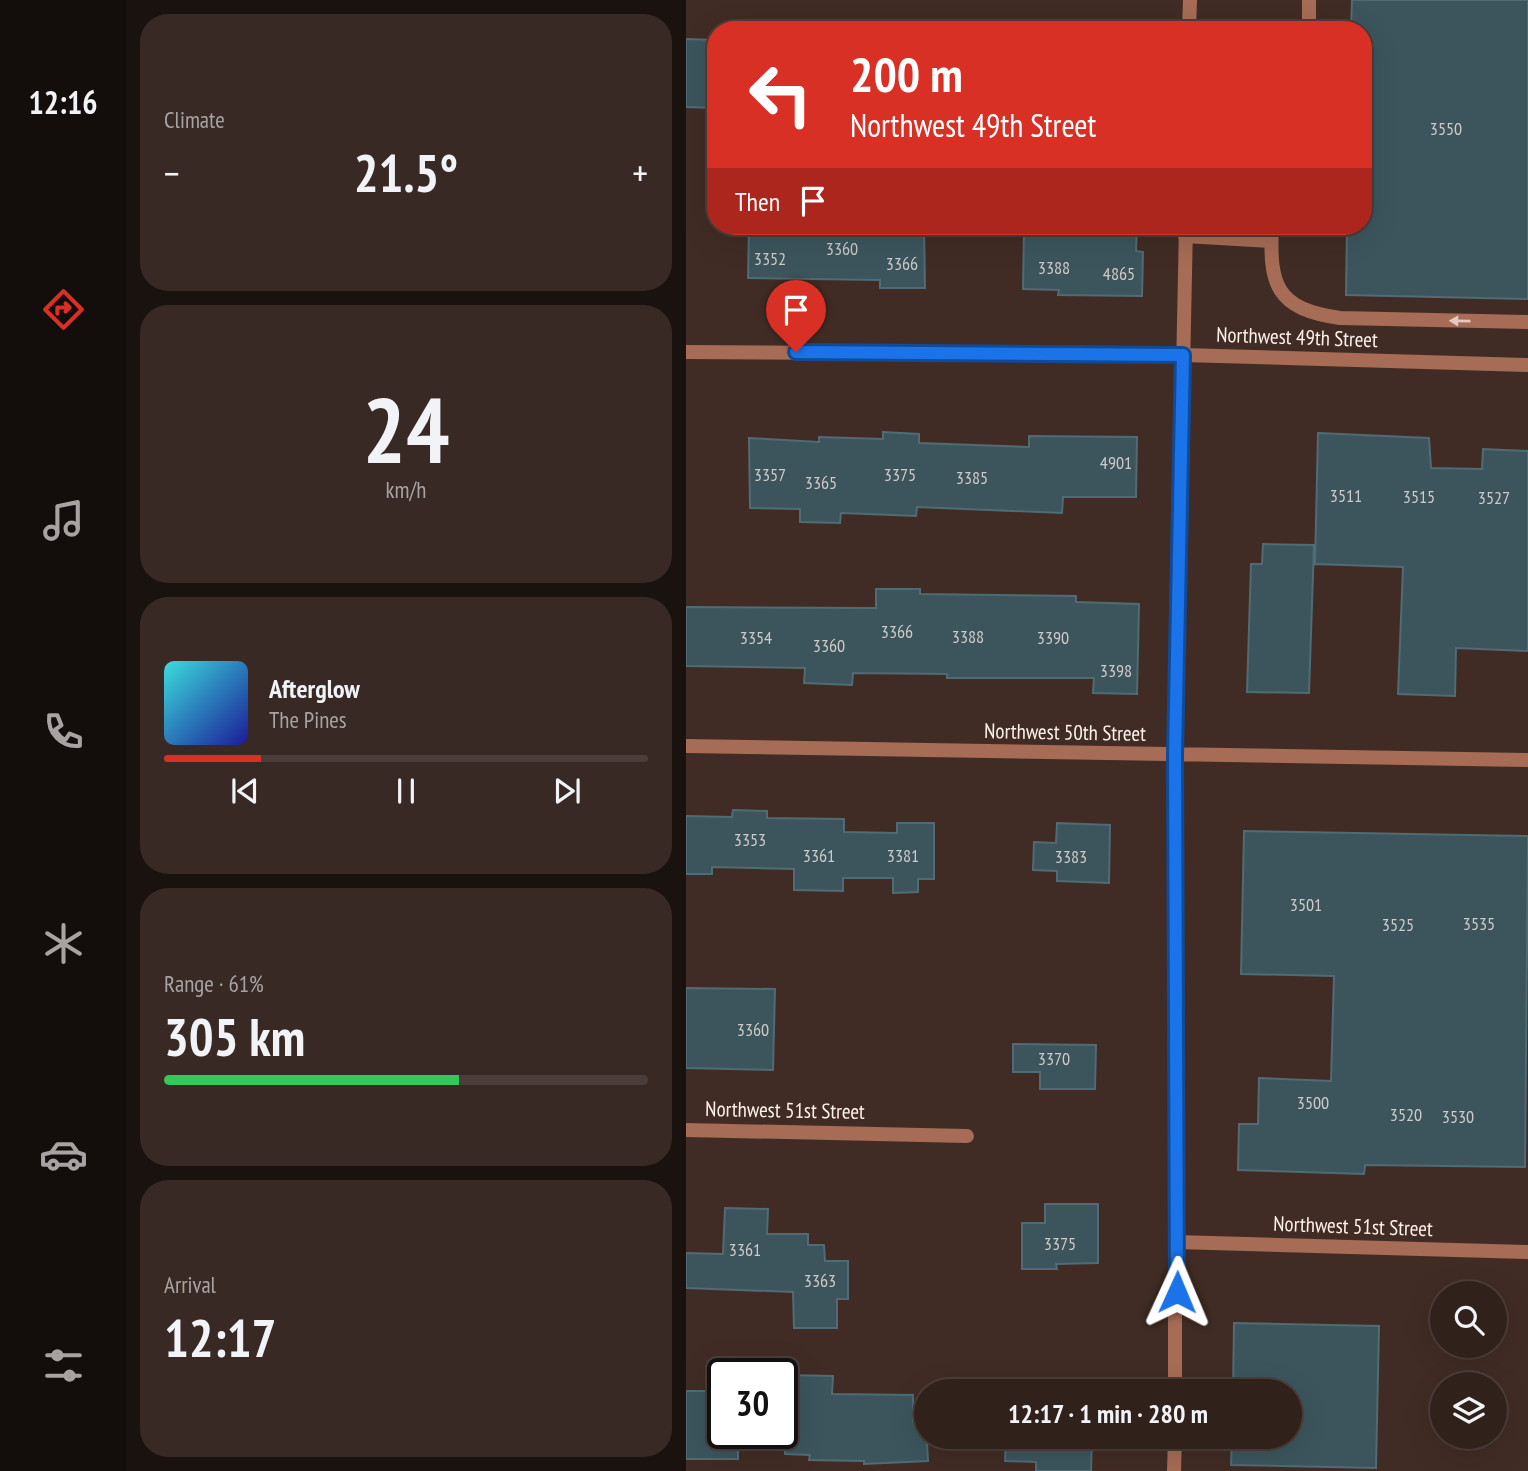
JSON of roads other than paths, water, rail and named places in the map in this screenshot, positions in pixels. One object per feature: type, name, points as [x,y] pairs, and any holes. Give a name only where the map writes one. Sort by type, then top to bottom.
[{"type":"street","points":[[1189,21],[1190,0]]},
{"type":"street","points":[[1309,0],[1309,21]]},
{"type":"street","points":[[1175,1379],[1175,755],[1186,235]]},
{"type":"street","points":[[1272,235],[1270,265],[1277,288],[1310,314],[1340,318],[1528,322]]},
{"type":"street","name":"Northwest 49th Street","points":[[686,352],[1183,355],[1528,365]]},
{"type":"street","name":"Northwest 50th Street","points":[[686,746],[1528,760]]},
{"type":"street","name":"Northwest 51st Street","points":[[686,1129],[967,1136]]},
{"type":"street","name":"Northwest 51st Street","points":[[1177,1242],[1528,1252]]},
{"type":"street","points":[[1174,1471],[1175,1449]]}]
